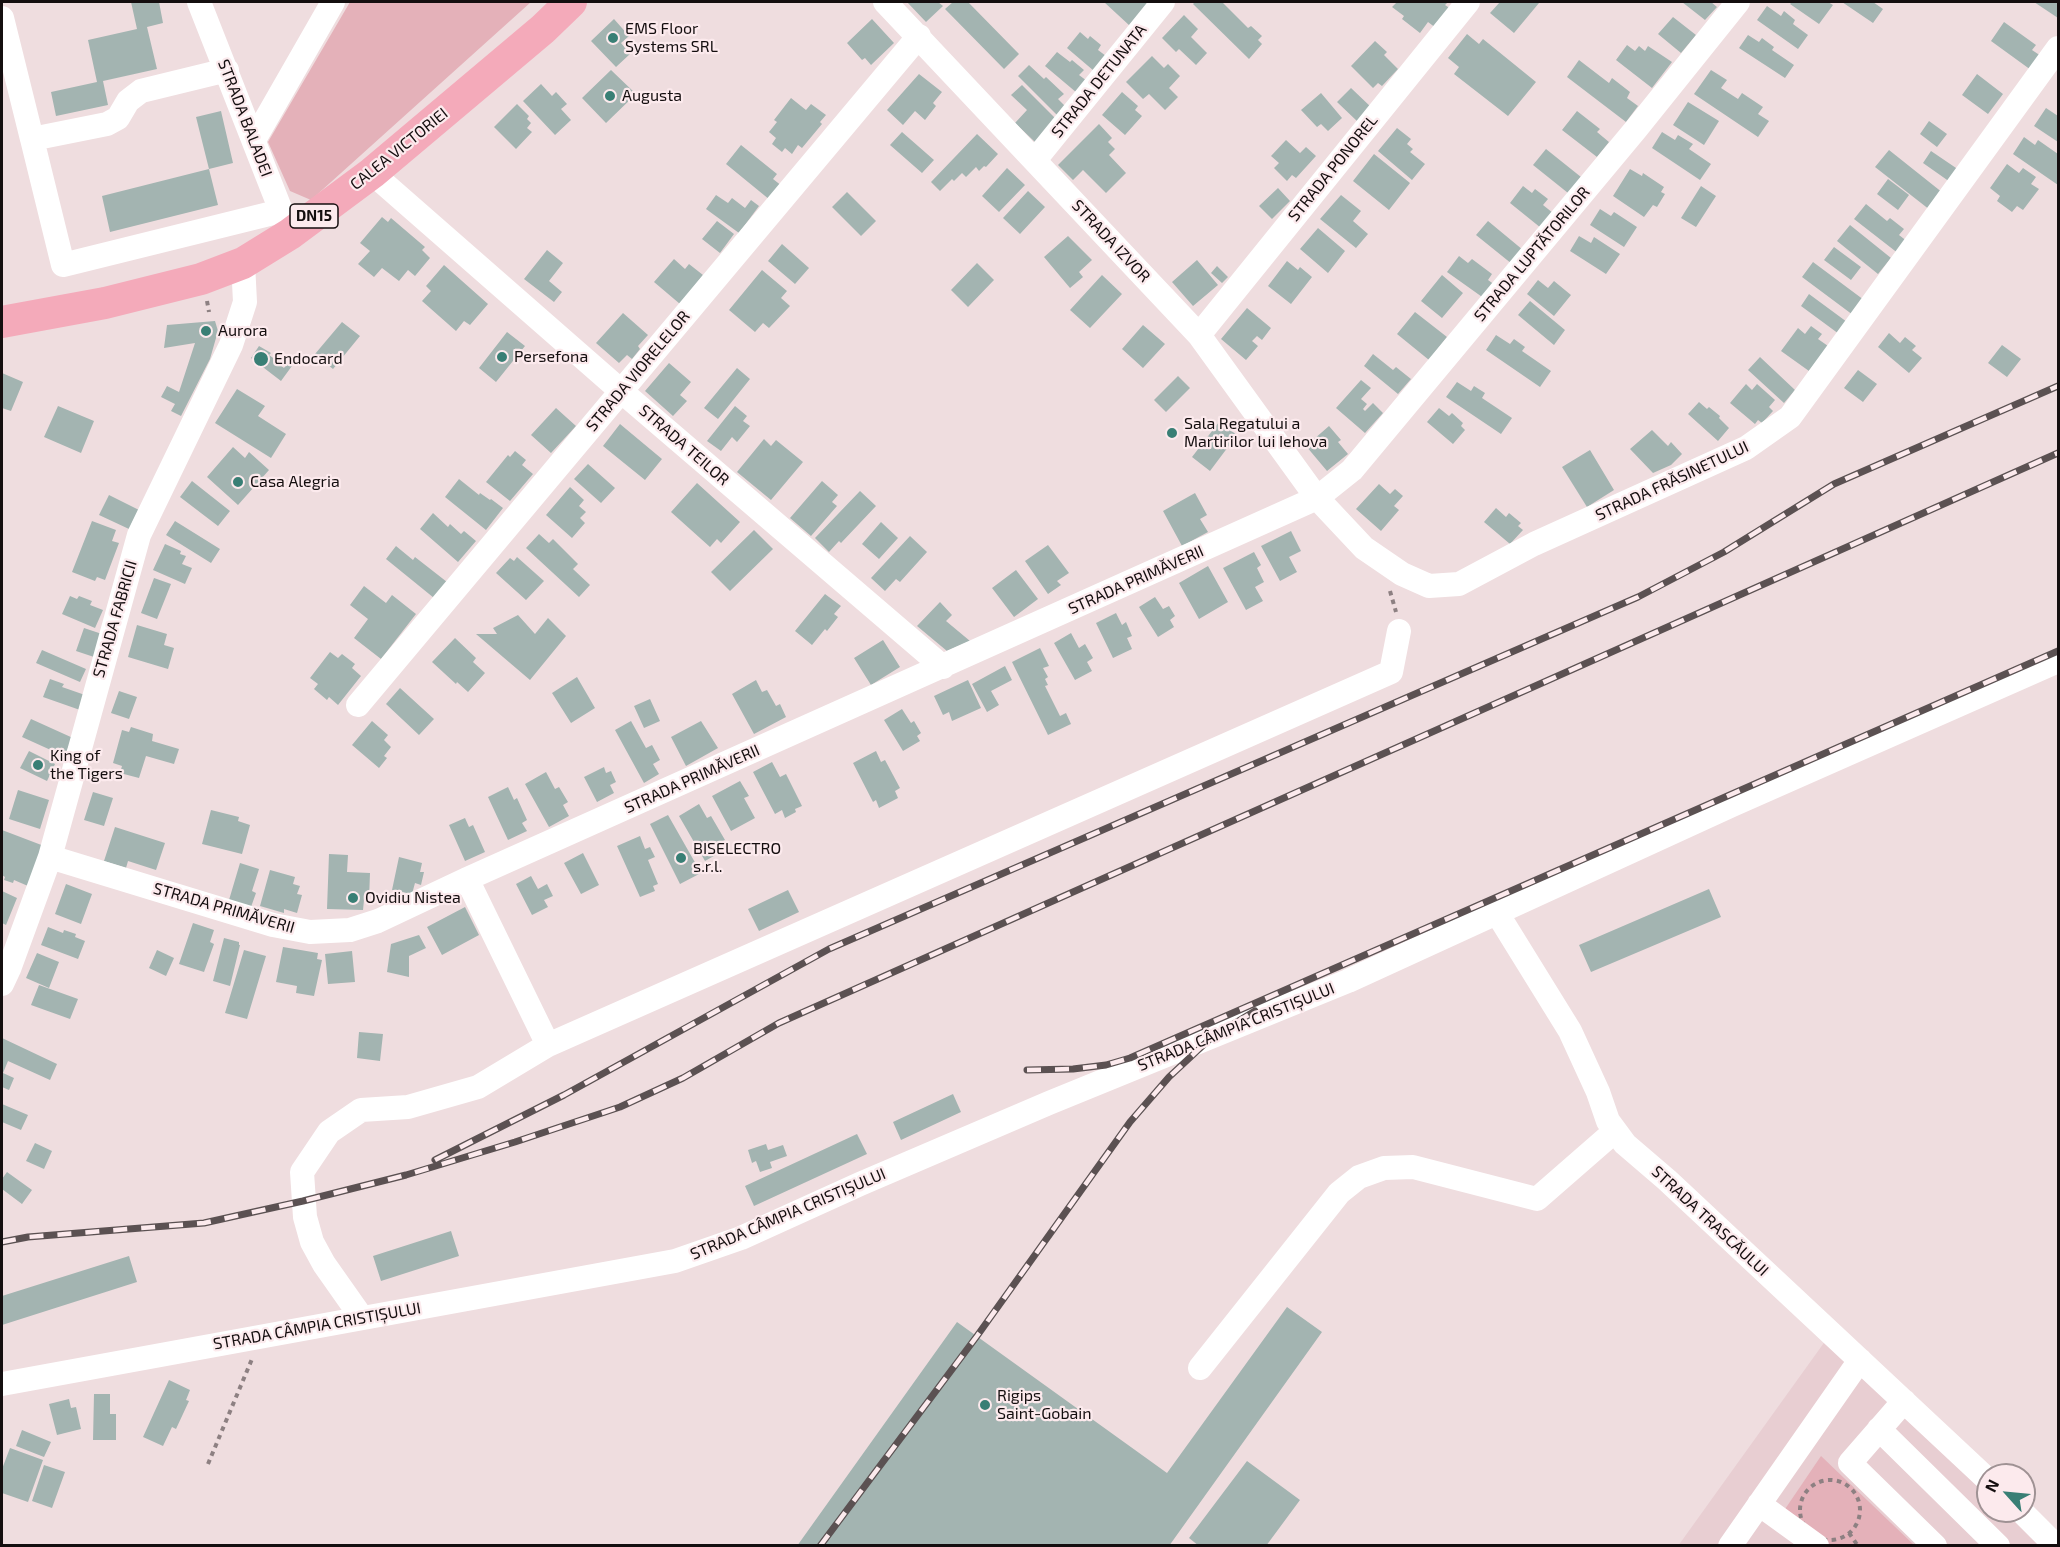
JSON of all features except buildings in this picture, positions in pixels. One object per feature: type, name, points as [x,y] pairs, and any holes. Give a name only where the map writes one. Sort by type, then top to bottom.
[{"type":"main road","name":"CALEA VICTORIEI","points":[[2,322],[105,303],[201,279],[243,263],[285,222],[372,173],[543,29],[571,2]]},
{"type":"street","name":"STRADA BALADEI","points":[[199,2],[285,222]]},
{"type":"street","points":[[254,140],[333,2]]},
{"type":"street","name":"STRADA IZVOR","points":[[885,2],[1199,335],[1317,498]]},
{"type":"street","name":"STRADA DETUNATA","points":[[1035,160],[1163,2]]},
{"type":"street","name":"STRADA PONOREL","points":[[1199,335],[1468,2]]},
{"type":"street","name":"STRADA LUPTĂTORILOR","points":[[1317,498],[1353,470],[1636,129],[1738,2]]},
{"type":"street","points":[[2,18],[63,265],[285,222]]},
{"type":"street","name":"STRADA VIORELELOR","points":[[358,705],[919,36]]},
{"type":"street","name":"STRADA FRĂSINETULUI","points":[[1317,498],[1364,548],[1402,574],[1430,586],[1459,584],[1534,544],[1746,448],[1790,417],[2058,48]]},
{"type":"street","points":[[32,139],[107,124],[118,118],[128,101],[141,91],[227,70]]},
{"type":"street","name":"STRADA TEILOR","points":[[372,173],[621,391],[943,667]]},
{"type":"street","name":"STRADA FABRICII","points":[[2,984],[50,857],[139,535],[231,345],[245,302],[243,263]]},
{"type":"street","name":"STRADA PRIMĂVERII","points":[[50,857],[273,925],[310,932],[350,930],[378,921],[1317,498]]},
{"type":"street","points":[[362,1318],[324,1264],[312,1242],[305,1217],[302,1172],[329,1132],[362,1110],[408,1107],[478,1087],[548,1045],[1391,672],[1399,631]]},
{"type":"street","name":"STRADA CÂMPIA CRISTIȘULUI","points":[[2,1384],[675,1262],[741,1238],[860,1184],[1018,1117],[1348,981],[1721,810],[2058,661]]},
{"type":"street","points":[[467,879],[548,1045]]},
{"type":"street","name":"STRADA TRASCĂULUI","points":[[1497,913],[1570,1031],[1598,1092],[1608,1121],[1625,1144],[1667,1179],[1976,1469]]},
{"type":"street","points":[[1200,1368],[1339,1193],[1359,1177],[1384,1168],[1413,1167],[1537,1199],[1615,1131]]},
{"type":"street","points":[[1730,1545],[1860,1360]]},
{"type":"street","points":[[1904,1401],[1850,1463],[1935,1545]]},
{"type":"street","points":[[1879,1429],[1998,1545]]},
{"type":"street","points":[[1759,1504],[1817,1545]]},
{"type":"street","points":[[2033,1523],[2056,1545]]},
{"type":"path","points":[[207,301],[209,312]]},
{"type":"path","points":[[1382,561],[1395,606],[1399,631]]},
{"type":"path","points":[[208,1464],[262,1336]]},
{"type":"path","points":[[1833,1479],[1843,1482],[1857,1496],[1860,1506],[1859,1516],[1849,1533],[1840,1538],[1821,1539],[1805,1528],[1799,1509],[1806,1491],[1814,1484],[1833,1479]]},
{"type":"path","points":[[1849,1533],[1858,1545]]},
{"type":"shaded area","points":[[350,2],[531,2],[311,200],[290,191],[268,142]]},
{"type":"shaded area","points":[[1831,1333],[1976,1472],[1976,1523],[2029,1523],[2053,1546],[1678,1546]]},
{"type":"shaded area","points":[[1821,1456],[1914,1545],[1817,1545],[1779,1518]]},
{"type":"railway","points":[[435,1160],[564,1095],[829,949],[1638,597],[1724,552],[1834,484],[2058,386]]},
{"type":"railway","points":[[2,1242],[28,1237],[204,1223],[406,1175],[620,1107],[683,1078],[779,1023],[2058,453]]},
{"type":"railway","points":[[1027,1070],[1073,1069],[1106,1065],[1130,1058],[2058,651]]},
{"type":"railway","points":[[820,1546],[977,1336],[1130,1122],[1169,1077],[1212,1037],[1255,1011]]},
{"type":"place","name":"EMS Floor Systems SRL","points":[[613,38]]},
{"type":"place","name":"Augusta","points":[[610,96]]},
{"type":"place","name":"Aurora","points":[[206,331]]},
{"type":"place","name":"Persefona","points":[[502,357]]},
{"type":"place","name":"Endocard","points":[[261,359]]},
{"type":"place","name":"Sala Regatului a Martirilor lui Iehova","points":[[1172,433]]},
{"type":"place","name":"Casa Alegria","points":[[238,482]]},
{"type":"place","name":"King of the Tigers","points":[[38,765]]},
{"type":"place","name":"BISELECTRO s.r.l.","points":[[681,858]]},
{"type":"place","name":"Ovidiu Nistea","points":[[353,898]]},
{"type":"place","name":"Rigips Saint-Gobain","points":[[985,1405]]}]
